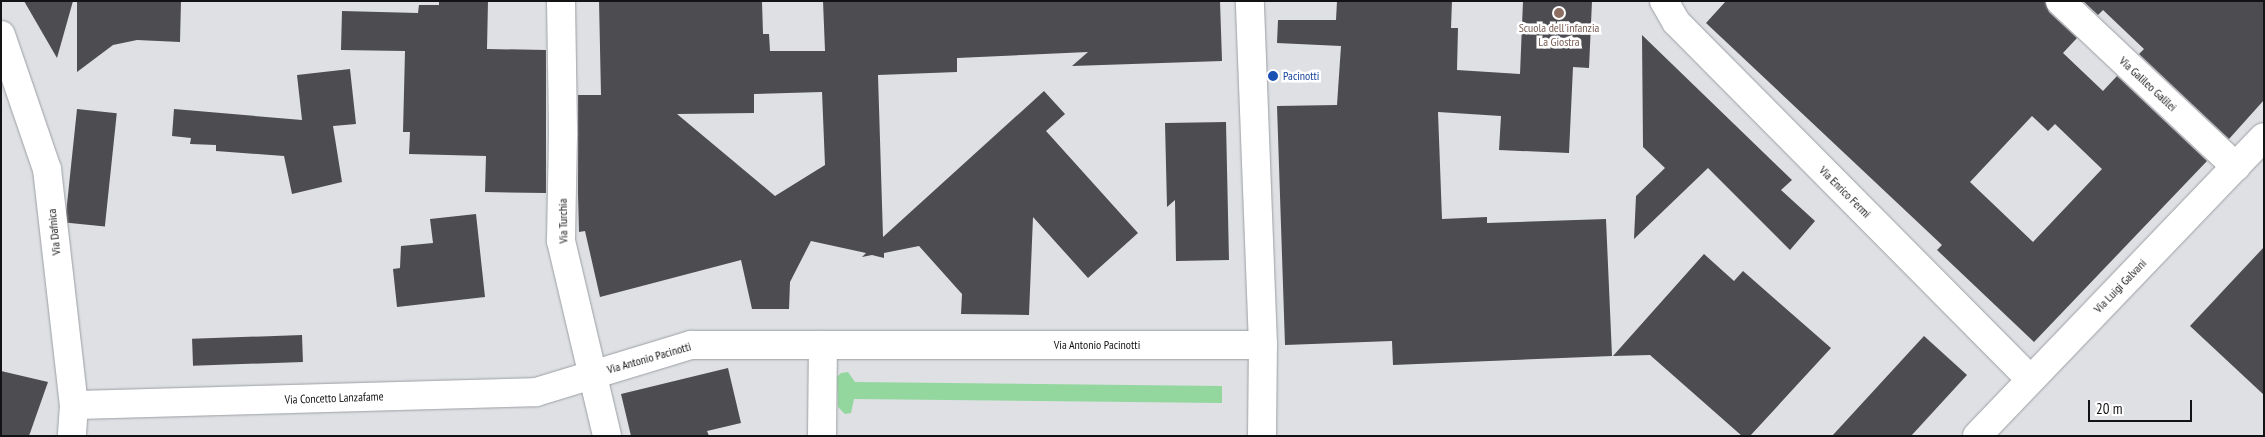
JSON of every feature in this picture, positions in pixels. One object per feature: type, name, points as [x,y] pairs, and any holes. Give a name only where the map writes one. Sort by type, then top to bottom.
[{"type":"street","name":"Via Turchia","points":[[561,1],[563,135],[561,241],[591,375],[607,436]]},
{"type":"street","points":[[1250,1],[1263,345],[1262,436]]},
{"type":"street","name":"Via Enrico Fermi","points":[[1664,1],[1676,22],[2030,379]]},
{"type":"street","name":"Via Galileo Galilei","points":[[2060,1],[2236,166]]},
{"type":"street","name":"Via Dafnica","points":[[1,35],[47,169],[74,405],[72,436]]},
{"type":"street","name":"Via Luigi Galvani","points":[[1977,436],[2264,137]]},
{"type":"street","name":"Via Antonio Pacinotti","points":[[591,375],[691,345],[1263,345]]},
{"type":"street","points":[[822,436],[823,345]]},
{"type":"street","name":"Via Concetto Lanzafame","points":[[74,405],[536,392],[591,375]]},
{"type":"green space","points":[[848,372],[855,382],[1222,386],[1222,403],[854,399],[851,413],[845,414],[838,407],[837,377],[841,373]]},
{"type":"building","points":[[24,1],[73,1],[57,58]]},
{"type":"building","points":[[77,1],[181,1],[180,42],[137,40],[113,45],[77,72]]},
{"type":"building","points":[[439,1],[488,1],[487,49],[546,50],[546,193],[485,192],[486,156],[409,154],[410,132],[403,132],[405,51],[341,50],[342,11],[418,13],[419,5],[439,5]]},
{"type":"building","points":[[599,1],[762,1],[763,34],[769,34],[770,51],[825,51],[823,1],[1220,1],[1222,61],[1072,66],[1088,52],[957,58],[957,72],[878,75],[883,237],[1044,91],[1065,114],[1046,131],[1138,233],[1088,278],[1033,217],[1029,315],[961,314],[962,294],[919,246],[884,253],[884,258],[872,255],[862,257],[866,253],[811,241],[790,282],[789,309],[752,309],[741,260],[600,297],[585,231],[579,232],[578,95],[601,95]],"holes":[[[822,92],[825,165],[775,196],[677,114],[754,113],[754,94]]]},
{"type":"building","points":[[1337,1],[1452,1],[1451,28],[1458,28],[1457,70],[1520,74],[1523,1],[1592,1],[1589,68],[1573,67],[1569,153],[1499,150],[1501,116],[1438,112],[1442,219],[1487,217],[1487,223],[1606,219],[1612,356],[1393,365],[1392,341],[1285,345],[1277,106],[1337,105],[1341,46],[1277,43],[1278,20],[1336,20]]},
{"type":"building","points":[[1726,1],[2045,1],[2049,12],[2077,38],[2063,53],[2103,91],[2117,76],[2207,161],[2034,342],[1937,250],[1942,245],[1706,23]],"holes":[[[2032,116],[2048,131],[2055,124],[2102,169],[2033,242],[1970,182]]]},
{"type":"building","points":[[2083,1],[2264,1],[2264,100],[2229,139],[2139,54],[2144,49],[2103,10],[2098,15]]},
{"type":"building","points":[[1642,35],[1792,180],[1781,190],[1815,221],[1790,250],[1708,168],[1634,239],[1636,196],[1665,168],[1643,147]]},
{"type":"building","points":[[350,69],[356,124],[333,126],[342,182],[292,194],[284,156],[216,151],[216,145],[190,144],[191,138],[172,136],[174,109],[302,120],[297,75]]},
{"type":"building","points":[[77,109],[117,113],[105,227],[65,222]]},
{"type":"building","points":[[1226,122],[1229,260],[1176,261],[1175,200],[1167,207],[1165,123]]},
{"type":"building","points":[[476,214],[485,297],[397,307],[393,269],[400,268],[401,246],[433,243],[430,219]]},
{"type":"building","points":[[2264,247],[2264,395],[2190,326]]},
{"type":"building","points":[[1704,254],[1734,281],[1743,271],[1831,348],[1750,436],[1742,436],[1650,355],[1613,356]]},
{"type":"building","points":[[302,335],[303,362],[193,366],[192,339]]},
{"type":"building","points":[[1924,336],[1967,375],[1911,436],[1832,436]]},
{"type":"building","points":[[728,368],[741,423],[707,431],[709,436],[631,436],[621,394]]},
{"type":"building","points":[[1,371],[48,382],[29,436],[1,436]]},
{"type":"place","name":"Scuola dell'infanzia La Giostra","points":[[1559,13]]},
{"type":"place","name":"Pacinotti","points":[[1273,76]]}]
